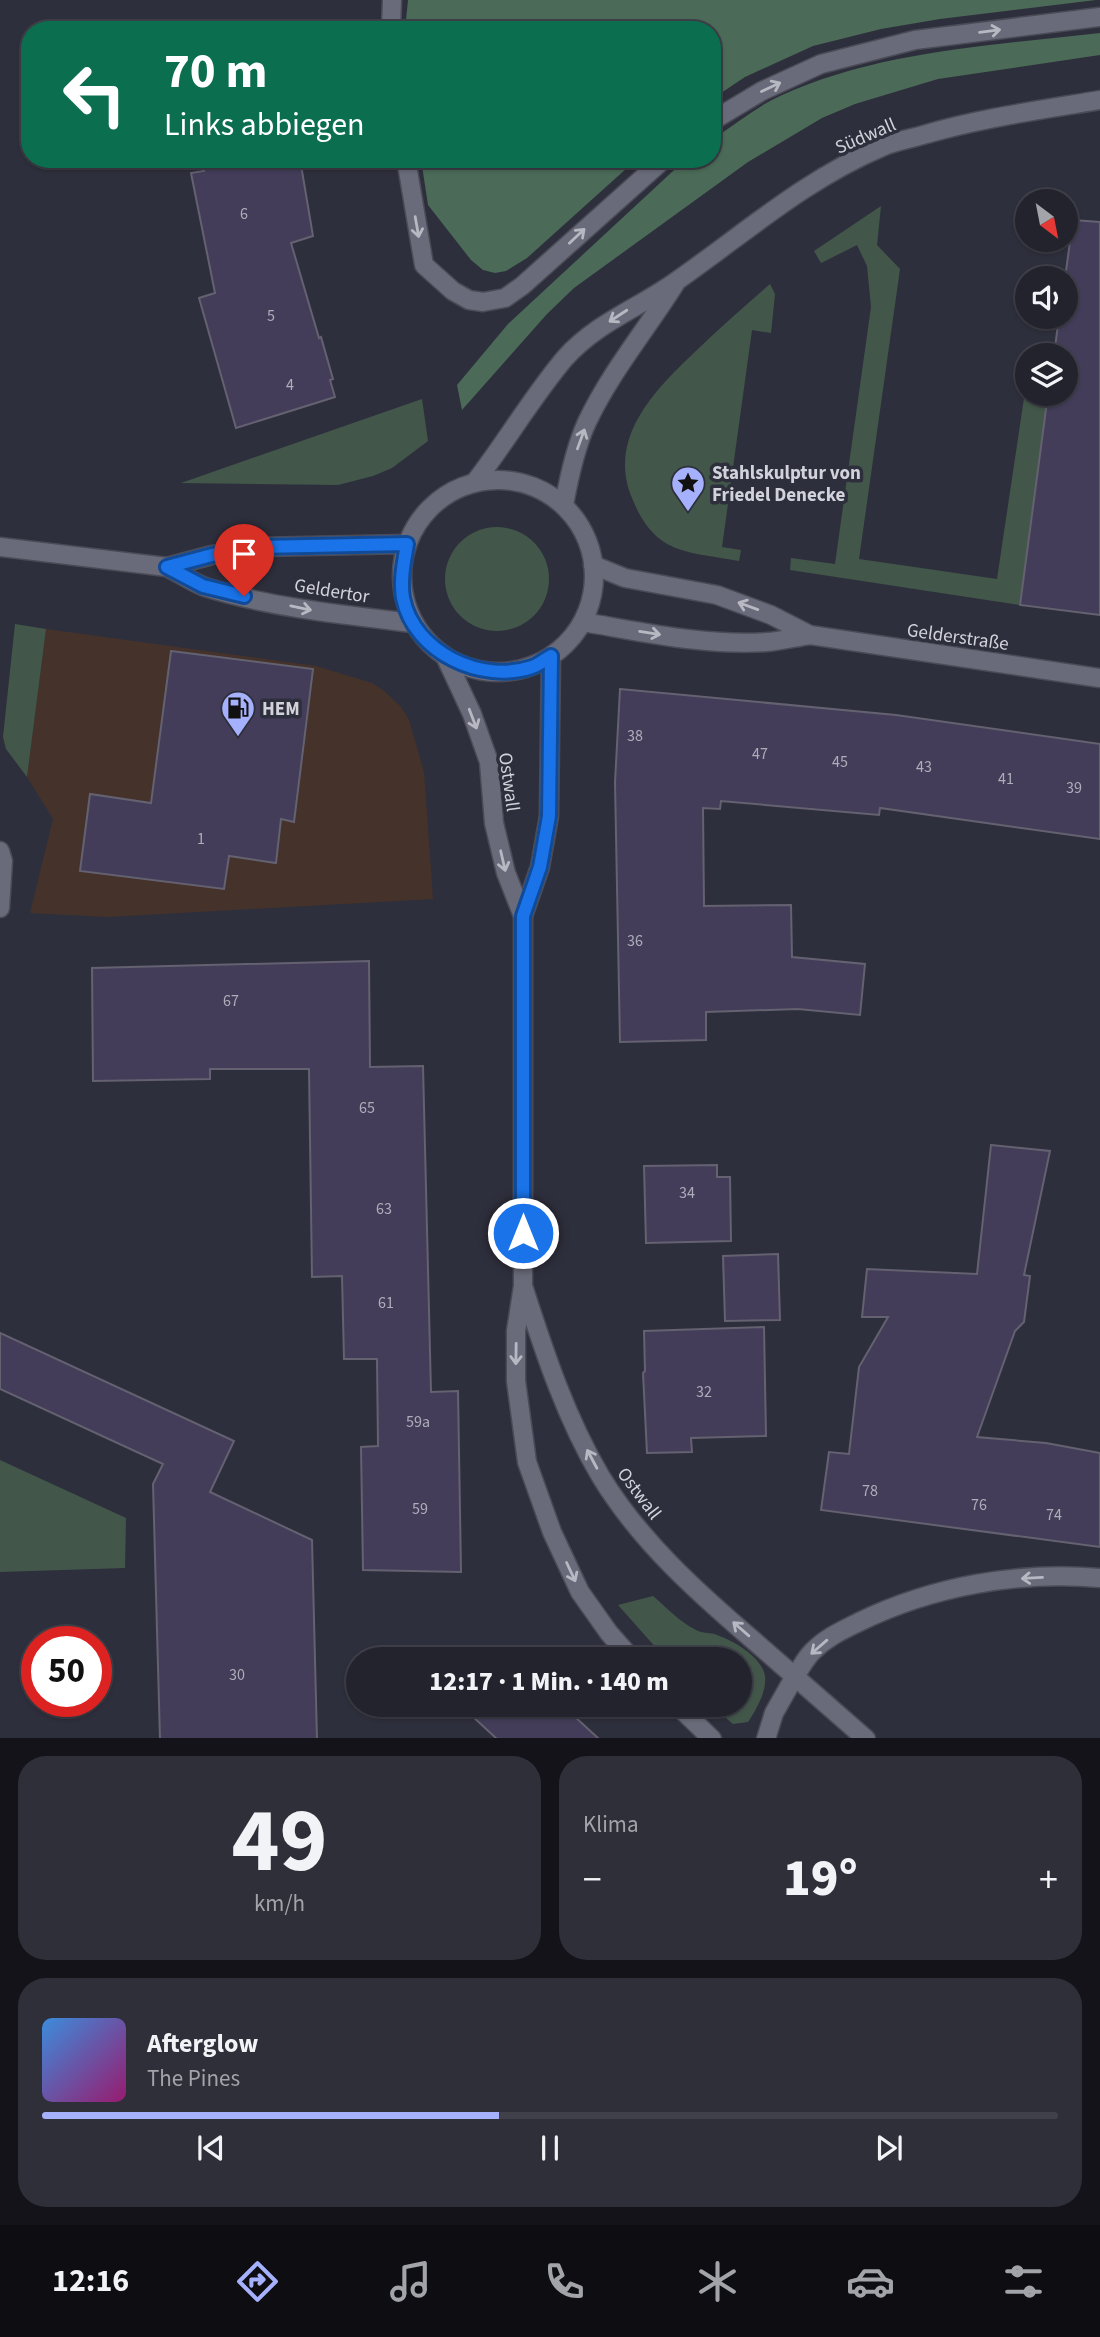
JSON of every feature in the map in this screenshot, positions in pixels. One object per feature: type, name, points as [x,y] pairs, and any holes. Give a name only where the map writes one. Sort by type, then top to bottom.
[{"type":"main road","points":[[391,21],[392,0]]},
{"type":"main road","points":[[721,116],[762,91],[821,64],[915,40],[1100,17]]},
{"type":"main road","name":"Südwall","points":[[475,482],[505,443],[534,398],[567,357],[593,332],[677,281],[757,220],[838,168],[884,146],[967,122],[1100,100]]},
{"type":"main road","points":[[408,168],[424,265],[453,291],[469,300],[484,302],[505,298],[522,286],[654,168]]},
{"type":"main road","name":"Südwall","points":[[564,505],[572,462],[587,422],[611,378],[677,281]]},
{"type":"main road","points":[[507,480],[537,488],[564,505],[583,530],[594,553],[593,592],[583,622],[563,647],[534,667],[506,672],[474,669],[445,656],[422,635],[404,600],[402,575],[407,544],[422,516],[446,495],[475,482],[507,480]]},
{"type":"main road","name":"Geldertor","points":[[167,567],[258,547],[407,544]]},
{"type":"main road","name":"Geldertor","points":[[0,547],[167,567],[203,586],[244,596],[312,610],[413,622]]},
{"type":"main road","name":"Gelderstraße","points":[[593,565],[625,578],[717,596],[771,615],[810,635]]},
{"type":"main road","name":"Gelderstraße","points":[[583,622],[723,642],[768,642],[810,635],[1100,678]]},
{"type":"main road","name":"Ostwall","points":[[445,656],[472,714],[489,761],[494,823],[506,873],[523,916]]},
{"type":"main road","name":"Ostwall","points":[[551,656],[549,816],[540,867],[523,916],[523,1286],[516,1331],[516,1381],[527,1462],[552,1532],[580,1592],[621,1647]]},
{"type":"main road","points":[[0,851],[3,861],[0,908]]},
{"type":"main road","name":"Ostwall","points":[[523,1286],[545,1355],[572,1423],[602,1478],[634,1523],[705,1598],[866,1738]]},
{"type":"main road","points":[[766,1738],[774,1713],[813,1651],[835,1633],[883,1610],[986,1581],[1033,1577],[1100,1578]]},
{"type":"main road","points":[[690,1717],[712,1738]]},
{"type":"shaded area","points":[[46,629],[316,666],[372,683],[383,690],[401,707],[409,720],[424,772],[433,899],[108,917],[30,913],[53,819],[27,777]]},
{"type":"green space","points":[[408,0],[1096,0],[881,29],[813,46],[745,77],[721,93],[721,21],[406,21]]},
{"type":"green space","points":[[1100,33],[1100,55],[938,79],[855,104],[822,118],[748,162],[574,288],[547,314],[462,410],[457,385],[508,324],[677,168],[721,168],[721,133],[745,116],[780,96],[856,69],[896,59],[978,46]]},
{"type":"green space","points":[[422,168],[627,168],[527,258],[506,271],[495,273],[483,270],[471,260],[428,205]]},
{"type":"green space","points":[[881,206],[877,245],[900,269],[859,559],[997,579],[1023,406],[1046,406],[1020,605],[790,570],[791,558],[835,564],[871,307],[867,266],[857,245],[821,263],[814,251]]},
{"type":"green space","points":[[770,284],[775,294],[771,333],[752,330],[722,547],[741,550],[739,561],[687,552],[662,540],[641,517],[626,475],[626,454],[631,434],[640,414],[668,379]]},
{"type":"green space","points":[[422,399],[428,441],[392,468],[373,476],[338,485],[181,483]]},
{"type":"green space","points":[[497,527],[517,531],[534,542],[545,559],[549,579],[545,599],[534,616],[517,627],[497,631],[477,627],[460,616],[449,599],[445,579],[449,559],[460,542],[477,531]]},
{"type":"green space","points":[[15,624],[46,629],[27,777],[6,749],[3,737]]},
{"type":"green space","points":[[0,1460],[126,1518],[125,1568],[0,1572]]},
{"type":"green space","points":[[653,1596],[690,1627],[714,1634],[740,1647],[655,1647],[618,1605]]},
{"type":"green space","points":[[752,1655],[759,1662],[765,1676],[763,1694],[752,1715]]},
{"type":"green space","points":[[725,1717],[751,1717],[748,1722],[733,1724]]},
{"type":"building","points":[[203,168],[302,168],[313,236],[291,243],[333,379],[330,380],[335,397],[236,428],[199,298],[215,293],[191,173],[204,171]]},
{"type":"building","points":[[1078,220],[1100,222],[1100,615],[1020,605],[1046,406],[1078,406],[1078,343],[1056,343],[1057,329],[1078,329],[1078,266],[1067,266],[1069,252],[1078,252]]},
{"type":"building","points":[[171,651],[313,669],[294,822],[281,819],[276,863],[229,856],[224,889],[80,871],[90,794],[151,803]]},
{"type":"building","points":[[620,689],[896,715],[1100,744],[1100,839],[880,808],[879,815],[721,801],[720,809],[703,808],[704,906],[791,905],[792,957],[865,964],[860,1015],[798,1009],[706,1012],[706,1040],[620,1042],[615,782]]},
{"type":"building","points":[[369,961],[370,1067],[423,1066],[431,1392],[458,1391],[461,1572],[363,1570],[361,1447],[378,1446],[377,1359],[344,1359],[342,1276],[312,1277],[309,1069],[210,1069],[210,1079],[93,1081],[92,968]]},
{"type":"building","points":[[991,1145],[1050,1151],[1024,1275],[1030,1276],[1024,1322],[1015,1331],[977,1437],[1046,1443],[1100,1453],[1100,1547],[821,1510],[829,1452],[849,1454],[859,1367],[888,1317],[862,1317],[867,1269],[977,1274]]},
{"type":"building","points":[[717,1165],[717,1177],[730,1177],[731,1241],[646,1243],[644,1166]]},
{"type":"building","points":[[778,1254],[780,1320],[725,1321],[723,1256]]},
{"type":"building","points":[[764,1327],[766,1436],[691,1438],[692,1452],[647,1453],[644,1331]]},
{"type":"building","points":[[0,1333],[234,1441],[210,1492],[312,1540],[317,1738],[160,1738],[153,1484],[163,1464],[0,1389]]},
{"type":"building","points":[[473,1717],[575,1717],[598,1738],[496,1738]]},
{"type":"place","name":"Stahlskulptur von Friedel Denecke","points":[[688,513]]},
{"type":"place","name":"HEM","points":[[238,738]]},
{"type":"route","points":[[244,596],[203,586],[167,567],[258,547],[367,547],[407,544],[402,575],[404,600],[422,635],[445,656],[474,669],[506,672],[534,667],[551,656],[549,816],[540,867],[523,916],[523,1233]]}]
